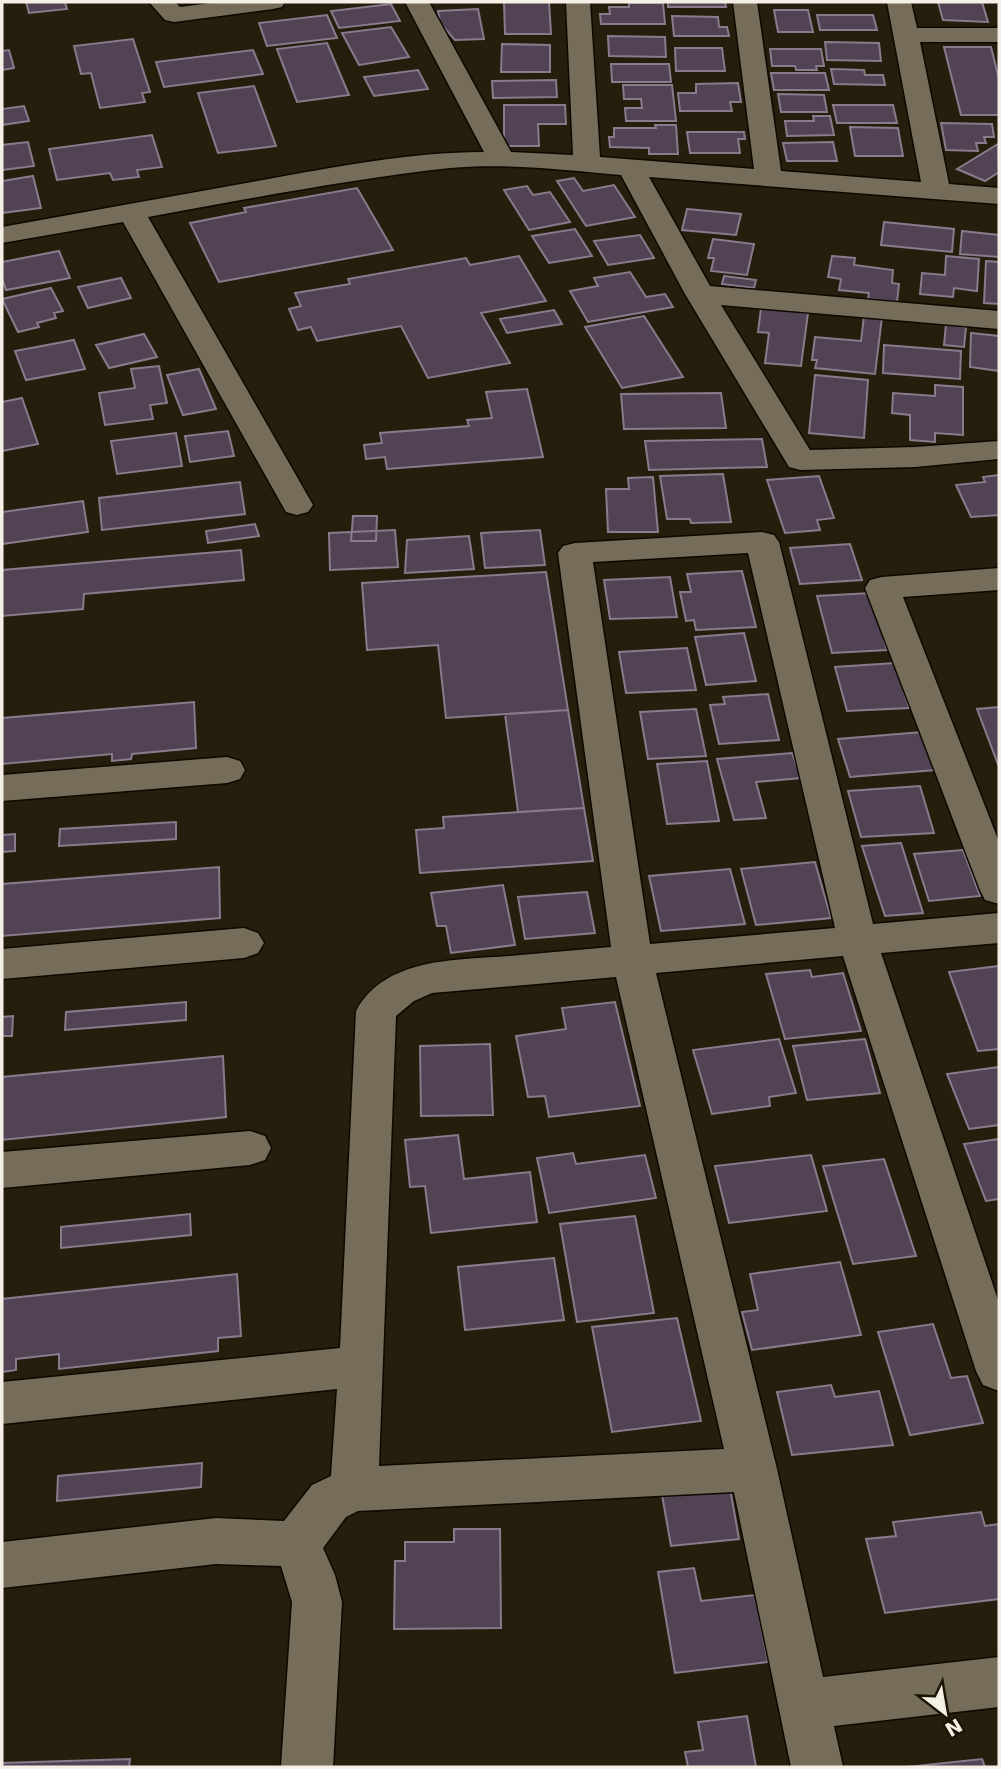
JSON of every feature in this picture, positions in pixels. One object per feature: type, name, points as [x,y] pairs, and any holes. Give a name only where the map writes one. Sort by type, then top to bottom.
[{"type":"street","points":[[161,2],[174,15],[273,2]]},
{"type":"street","points":[[417,2],[501,159]]},
{"type":"street","points":[[578,2],[587,164]]},
{"type":"street","points":[[745,2],[769,180]]},
{"type":"street","points":[[899,2],[937,192]]},
{"type":"street","points":[[907,36],[999,35]]},
{"type":"street","points":[[2,234],[395,166],[452,160],[501,159],[587,164],[632,170],[999,196]]},
{"type":"street","points":[[632,170],[700,295],[800,460],[915,457],[999,450]]},
{"type":"street","points":[[130,210],[297,505]]},
{"type":"street","points":[[700,295],[999,320]]},
{"type":"street","points":[[817,1767],[754,1469],[633,962],[575,553],[762,542],[858,942],[999,1371]]},
{"type":"street","points":[[999,579],[882,588],[999,890]]},
{"type":"street","points":[[2,788],[227,770]]},
{"type":"street","points":[[354,1489],[362,1366],[376,1011],[387,998],[407,985],[430,978],[999,928]]},
{"type":"street","points":[[2,964],[244,943]]},
{"type":"street","points":[[2,1170],[250,1148]]},
{"type":"street","points":[[2,1403],[362,1366]]},
{"type":"street","points":[[296,1544],[329,1501],[354,1489],[754,1469]]},
{"type":"street","points":[[2,1565],[216,1541],[296,1544]]},
{"type":"street","points":[[296,1544],[310,1575],[317,1602],[307,1767]]},
{"type":"street","points":[[803,1704],[999,1682]]},
{"type":"building","points":[[26,2],[65,2],[67,9],[29,13]]},
{"type":"building","points":[[504,2],[549,2],[551,34],[505,34]]},
{"type":"building","points":[[668,2],[725,2],[726,7],[668,7]]},
{"type":"building","points":[[938,2],[982,2],[988,22],[943,20]]},
{"type":"building","points":[[629,3],[663,3],[665,24],[601,24],[600,14],[610,14],[609,7],[629,7]]},
{"type":"building","points":[[391,4],[400,21],[339,28],[331,11]]},
{"type":"building","points":[[478,9],[484,39],[455,40],[440,23],[438,11]]},
{"type":"building","points":[[774,10],[808,10],[813,32],[778,32]]},
{"type":"building","points":[[327,15],[337,38],[267,46],[259,23]]},
{"type":"building","points":[[817,15],[873,15],[877,30],[820,30]]},
{"type":"building","points":[[672,16],[718,17],[719,27],[727,27],[729,36],[674,36]]},
{"type":"building","points":[[391,27],[409,57],[359,65],[342,33]]},
{"type":"building","points":[[608,36],[665,37],[666,57],[609,56]]},
{"type":"building","points":[[133,39],[150,92],[142,93],[145,102],[100,108],[91,73],[81,74],[74,46]]},
{"type":"building","points":[[825,42],[879,43],[881,61],[827,60]]},
{"type":"building","points":[[327,43],[349,95],[297,102],[277,49]]},
{"type":"building","points":[[502,44],[550,45],[550,72],[501,72]]},
{"type":"building","points":[[944,47],[991,47],[999,79],[999,115],[961,115]]},
{"type":"building","points":[[675,48],[722,48],[725,71],[676,71]]},
{"type":"building","points":[[770,49],[821,49],[824,66],[816,66],[817,70],[796,70],[795,66],[772,66]]},
{"type":"building","points":[[9,50],[14,68],[2,70],[2,51]]},
{"type":"building","points":[[253,50],[263,74],[164,87],[156,62]]},
{"type":"building","points":[[611,64],[669,64],[671,82],[612,82]]},
{"type":"building","points":[[831,69],[864,70],[865,75],[883,75],[885,85],[834,84]]},
{"type":"building","points":[[418,70],[428,89],[374,96],[364,77]]},
{"type":"building","points":[[771,73],[825,73],[829,90],[774,90]]},
{"type":"building","points":[[556,80],[557,97],[493,98],[492,81]]},
{"type":"building","points":[[738,83],[741,102],[730,102],[732,111],[680,111],[678,93],[696,93],[696,84]]},
{"type":"building","points":[[623,85],[672,85],[676,121],[626,121],[625,108],[642,108],[641,99],[624,99]]},
{"type":"building","points":[[254,86],[276,146],[218,153],[198,93]]},
{"type":"building","points":[[778,94],[824,95],[827,112],[781,112]]},
{"type":"building","points":[[504,105],[565,105],[566,124],[538,124],[539,146],[504,146]]},
{"type":"building","points":[[833,105],[893,105],[897,123],[837,123]]},
{"type":"building","points":[[24,106],[29,121],[2,125],[2,109]]},
{"type":"building","points":[[813,116],[830,116],[834,135],[787,136],[785,121],[814,121]]},
{"type":"building","points":[[941,123],[992,124],[994,137],[984,137],[986,143],[976,143],[978,151],[946,150]]},
{"type":"building","points":[[655,125],[676,125],[678,154],[649,154],[649,148],[610,147],[609,137],[614,137],[614,128],[656,128]]},
{"type":"building","points":[[850,127],[898,128],[903,156],[855,156]]},
{"type":"building","points":[[687,132],[744,132],[745,139],[738,139],[740,153],[690,153]]},
{"type":"building","points":[[152,135],[162,167],[137,170],[139,177],[113,180],[110,173],[57,180],[49,149]]},
{"type":"building","points":[[28,142],[34,166],[2,170],[2,145]]},
{"type":"building","points":[[833,142],[837,161],[787,161],[783,143]]},
{"type":"building","points":[[998,144],[999,172],[985,181],[957,169]]},
{"type":"building","points":[[33,176],[41,208],[2,213],[2,181]]},
{"type":"building","points":[[574,178],[583,191],[614,185],[635,217],[586,226],[557,181]]},
{"type":"building","points":[[527,186],[533,195],[550,192],[570,222],[529,230],[504,190]]},
{"type":"building","points":[[357,188],[393,250],[219,282],[190,223],[246,212],[244,208]]},
{"type":"building","points":[[687,209],[741,214],[736,235],[682,230]]},
{"type":"building","points":[[884,222],[954,229],[952,252],[881,245]]},
{"type":"building","points":[[575,229],[592,256],[549,263],[532,236]]},
{"type":"building","points":[[962,231],[999,235],[999,257],[960,254]]},
{"type":"building","points":[[640,235],[654,258],[608,265],[594,241]]},
{"type":"building","points":[[713,239],[754,244],[747,275],[711,271],[714,258],[708,258]]},
{"type":"building","points":[[59,251],[70,278],[6,290],[2,278],[2,262]]},
{"type":"building","points":[[519,256],[546,301],[481,313],[510,363],[428,378],[401,326],[317,341],[311,327],[298,330],[289,309],[301,306],[295,293],[350,284],[348,279],[466,258],[470,265]]},
{"type":"building","points":[[832,256],[855,258],[854,265],[893,270],[892,283],[899,284],[897,302],[868,299],[869,293],[839,290],[841,279],[828,277]]},
{"type":"building","points":[[946,256],[979,259],[977,291],[954,288],[953,297],[920,294],[922,273],[945,275]]},
{"type":"building","points":[[986,261],[999,262],[999,304],[984,303]]},
{"type":"building","points":[[630,272],[646,297],[665,294],[673,307],[588,322],[570,291],[598,286],[594,278]]},
{"type":"building","points":[[724,276],[756,280],[754,288],[722,284]]},
{"type":"building","points":[[121,278],[131,298],[88,308],[78,287]]},
{"type":"building","points":[[51,288],[63,311],[54,313],[56,318],[37,323],[39,327],[18,332],[2,299]]},
{"type":"building","points":[[761,308],[808,313],[801,366],[765,363],[769,333],[758,332]]},
{"type":"building","points":[[554,310],[562,324],[507,333],[500,319]]},
{"type":"building","points":[[644,316],[683,377],[622,388],[585,327]]},
{"type":"building","points":[[864,316],[882,317],[875,374],[815,368],[817,360],[812,360],[815,337],[861,341]]},
{"type":"building","points":[[946,324],[966,327],[964,347],[944,345]]},
{"type":"building","points":[[971,333],[999,336],[999,371],[970,367]]},
{"type":"building","points":[[144,334],[157,357],[109,368],[96,345]]},
{"type":"building","points":[[74,340],[85,369],[26,380],[15,351]]},
{"type":"building","points":[[884,345],[961,351],[960,379],[883,373]]},
{"type":"building","points":[[159,366],[167,403],[150,405],[153,419],[105,425],[99,393],[135,388],[131,369]]},
{"type":"building","points":[[199,369],[216,409],[183,415],[167,375]]},
{"type":"building","points":[[815,375],[868,380],[864,438],[809,433]]},
{"type":"building","points":[[935,385],[963,387],[963,435],[935,433],[935,442],[910,440],[910,415],[892,413],[893,393],[935,396]]},
{"type":"building","points":[[527,389],[543,457],[387,469],[385,457],[366,459],[364,445],[382,443],[380,433],[469,426],[467,420],[492,418],[486,392]]},
{"type":"building","points":[[721,393],[726,428],[624,429],[621,394]]},
{"type":"building","points":[[22,398],[38,444],[2,451],[2,402]]},
{"type":"building","points":[[228,431],[234,456],[190,462],[185,436]]},
{"type":"building","points":[[176,433],[182,466],[117,474],[111,441]]},
{"type":"building","points":[[762,439],[767,467],[649,470],[645,441]]},
{"type":"building","points":[[723,474],[731,522],[691,523],[690,519],[667,519],[660,476]]},
{"type":"building","points":[[999,475],[999,515],[971,517],[956,485],[985,482],[983,477]]},
{"type":"building","points":[[819,476],[834,518],[817,520],[820,530],[785,533],[767,480]]},
{"type":"building","points":[[653,477],[658,532],[608,532],[606,489],[629,489],[628,478]]},
{"type":"building","points":[[240,482],[245,514],[102,530],[99,498]]},
{"type":"building","points":[[83,501],[88,532],[2,544],[2,512]]},
{"type":"building","points":[[353,516],[377,516],[376,541],[351,541]]},
{"type":"building","points":[[255,524],[259,536],[208,543],[206,531]]},
{"type":"building","points":[[395,530],[398,567],[330,570],[329,533]]},
{"type":"building","points":[[540,530],[545,565],[485,568],[481,533]]},
{"type":"building","points":[[469,536],[474,569],[405,573],[407,540]]},
{"type":"building","points":[[850,544],[862,580],[800,584],[790,548]]},
{"type":"building","points":[[241,550],[244,580],[84,594],[83,609],[2,616],[2,570]]},
{"type":"building","points":[[742,571],[756,627],[696,630],[694,620],[686,621],[680,592],[691,592],[687,574]]},
{"type":"building","points":[[546,572],[568,710],[446,718],[438,645],[367,650],[362,583]]},
{"type":"building","points":[[670,577],[677,617],[610,619],[604,580]]},
{"type":"building","points":[[871,593],[887,650],[832,653],[817,596]]},
{"type":"building","points":[[744,633],[756,681],[706,685],[695,637]]},
{"type":"building","points":[[687,648],[696,690],[626,693],[619,652]]},
{"type":"building","points":[[895,663],[909,708],[847,711],[835,667]]},
{"type":"building","points":[[768,694],[779,740],[719,744],[710,705],[725,704],[723,697]]},
{"type":"building","points":[[194,702],[196,748],[132,754],[131,759],[112,761],[112,754],[2,764],[2,718]]},
{"type":"building","points":[[999,707],[999,767],[977,709]]},
{"type":"building","points":[[696,709],[706,756],[648,759],[640,712]]},
{"type":"building","points":[[568,710],[584,808],[518,812],[505,714]]},
{"type":"building","points":[[922,732],[935,770],[850,777],[838,739]]},
{"type":"building","points":[[792,753],[801,778],[756,782],[766,818],[734,820],[717,759]]},
{"type":"building","points":[[707,761],[719,821],[667,824],[657,764]]},
{"type":"building","points":[[920,786],[934,833],[861,837],[848,791]]},
{"type":"building","points":[[584,808],[593,861],[420,873],[416,830],[444,828],[443,817]]},
{"type":"building","points":[[176,822],[176,839],[59,846],[60,829]]},
{"type":"building","points":[[15,834],[15,851],[2,852],[2,835]]},
{"type":"building","points":[[901,843],[923,913],[885,916],[862,846]]},
{"type":"building","points":[[963,850],[980,896],[929,901],[914,854]]},
{"type":"building","points":[[815,862],[831,918],[756,925],[741,869]]},
{"type":"building","points":[[219,867],[220,918],[2,936],[2,884]]},
{"type":"building","points":[[730,869],[745,924],[661,931],[649,876]]},
{"type":"building","points":[[503,885],[515,945],[451,953],[446,926],[437,926],[431,893]]},
{"type":"building","points":[[587,892],[595,933],[525,939],[518,897]]},
{"type":"building","points":[[999,966],[999,1049],[978,1051],[949,972]]},
{"type":"building","points":[[810,970],[812,977],[843,973],[861,1031],[785,1039],[766,974]]},
{"type":"building","points":[[186,1002],[186,1020],[65,1030],[66,1012]]},
{"type":"building","points":[[615,1002],[640,1106],[549,1117],[545,1096],[528,1097],[516,1036],[566,1029],[562,1008]]},
{"type":"building","points":[[13,1016],[12,1036],[2,1036],[2,1017]]},
{"type":"building","points":[[779,1039],[796,1093],[769,1097],[770,1106],[712,1114],[693,1050]]},
{"type":"building","points":[[865,1039],[880,1093],[807,1100],[793,1046]]},
{"type":"building","points":[[490,1044],[493,1115],[421,1116],[420,1046]]},
{"type":"building","points":[[223,1056],[226,1117],[2,1140],[2,1077]]},
{"type":"building","points":[[999,1067],[999,1125],[969,1129],[947,1074]]},
{"type":"building","points":[[458,1135],[464,1179],[530,1172],[537,1222],[431,1233],[425,1186],[410,1187],[405,1140]]},
{"type":"building","points":[[999,1139],[999,1199],[986,1201],[964,1144]]},
{"type":"building","points":[[573,1153],[576,1164],[645,1155],[656,1198],[549,1213],[537,1158]]},
{"type":"building","points":[[811,1155],[827,1211],[729,1223],[715,1166]]},
{"type":"building","points":[[884,1159],[916,1256],[853,1264],[823,1166]]},
{"type":"building","points":[[190,1214],[191,1235],[61,1248],[61,1227]]},
{"type":"building","points":[[635,1216],[654,1313],[577,1322],[560,1224]]},
{"type":"building","points":[[554,1258],[564,1320],[465,1330],[458,1267]]},
{"type":"building","points":[[840,1262],[861,1335],[752,1350],[742,1312],[758,1310],[750,1274]]},
{"type":"building","points":[[237,1274],[241,1336],[218,1338],[218,1351],[59,1369],[59,1354],[16,1359],[16,1370],[2,1372],[2,1299]]},
{"type":"building","points":[[677,1318],[701,1421],[612,1432],[592,1327]]},
{"type":"building","points":[[933,1324],[951,1378],[967,1376],[983,1423],[910,1435],[878,1332]]},
{"type":"building","points":[[831,1385],[835,1397],[879,1391],[893,1445],[792,1455],[777,1392]]},
{"type":"building","points":[[202,1463],[201,1487],[57,1501],[58,1476]]},
{"type":"building","points":[[730,1488],[739,1539],[671,1546],[662,1495]]},
{"type":"building","points":[[981,1512],[985,1526],[999,1524],[999,1599],[885,1613],[866,1539],[896,1536],[893,1522]]},
{"type":"building","points":[[454,1529],[500,1529],[501,1628],[394,1629],[395,1561],[405,1561],[405,1542],[454,1542]]},
{"type":"building","points":[[694,1568],[701,1601],[755,1595],[768,1662],[675,1673],[658,1572]]},
{"type":"building","points":[[747,1716],[756,1767],[688,1767],[685,1752],[703,1750],[698,1722]]},
{"type":"building","points":[[130,1759],[129,1767],[2,1767],[2,1763]]},
{"type":"building","points":[[982,1759],[985,1767],[907,1767]]}]
